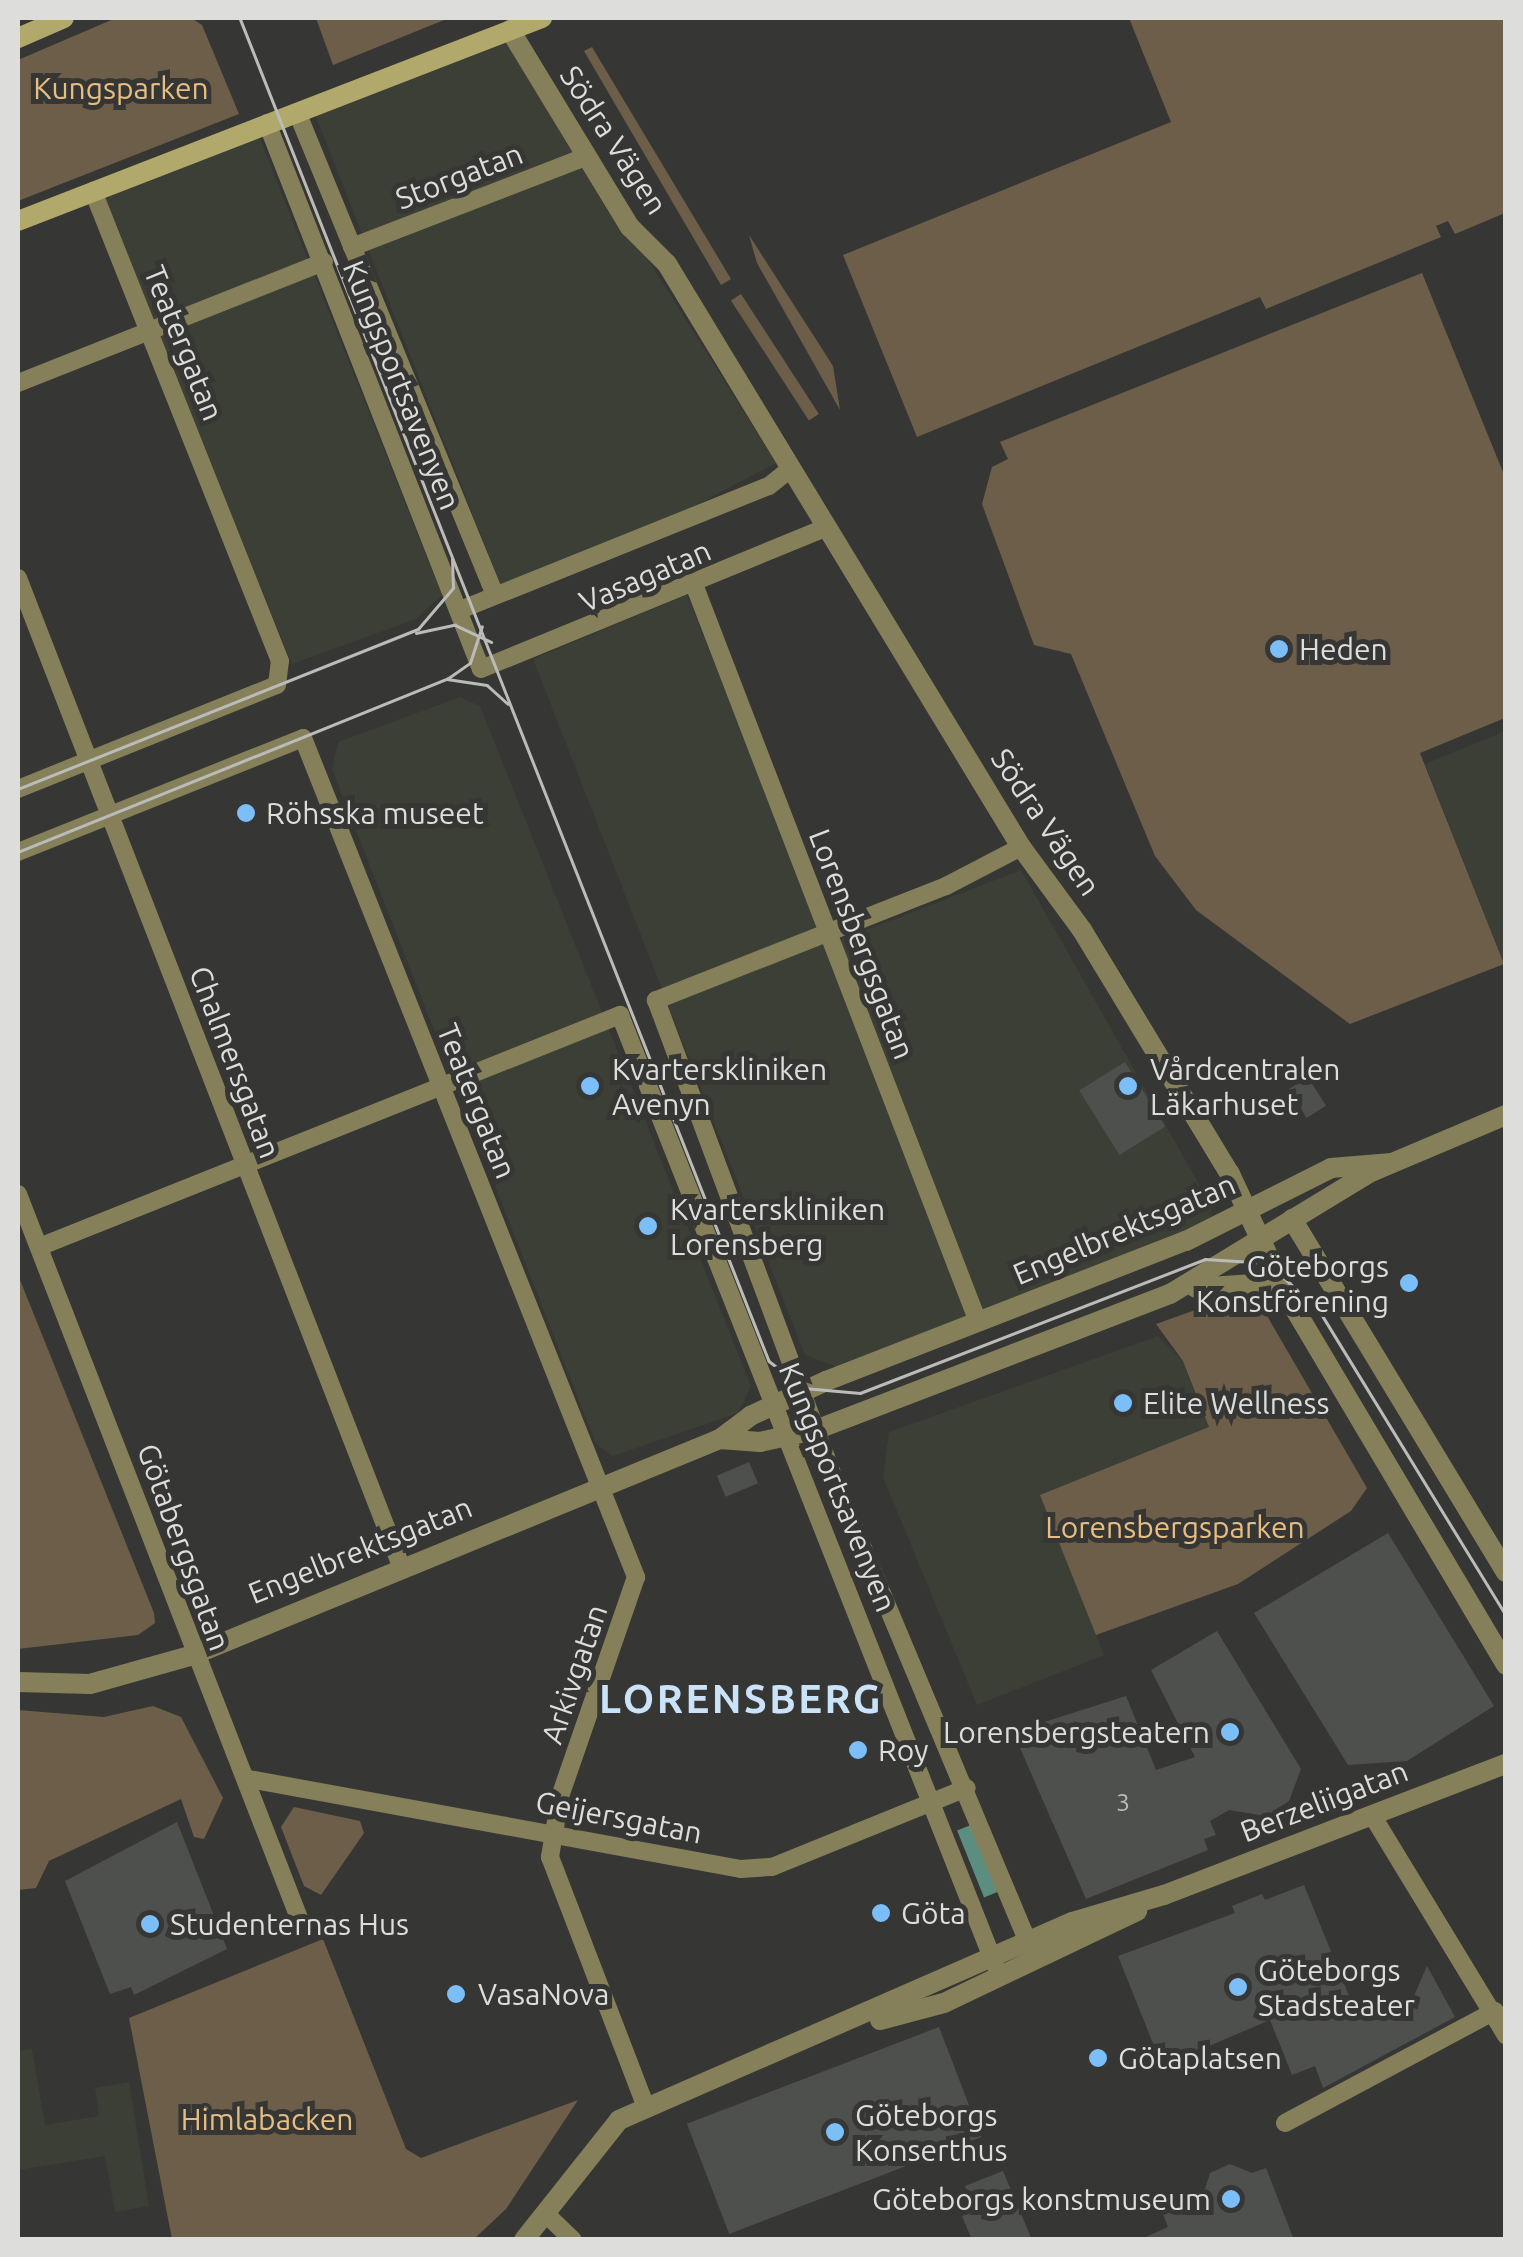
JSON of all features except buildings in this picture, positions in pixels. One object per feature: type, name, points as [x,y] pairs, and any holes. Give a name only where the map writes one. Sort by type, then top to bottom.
[{"type":"main road","points":[[18,38],[64,18]]},
{"type":"main road","points":[[18,221],[534,19]]},
{"type":"street","name":"Södra Vägen","points":[[510,30],[630,228],[667,264],[1021,848],[1082,930],[1250,1210],[1287,1296],[1506,1664]]},
{"type":"street","name":"Kungsportsavenyen","points":[[297,112],[495,595]]},
{"type":"street","name":"Kungsportsavenyen","points":[[268,123],[482,669]]},
{"type":"street","name":"Storgatan","points":[[352,247],[585,157]]},
{"type":"street","name":"Teatergatan","points":[[89,760],[276,685],[278,646],[93,191]]},
{"type":"street","points":[[18,383],[324,262]]},
{"type":"street","name":"Vasagatan","points":[[460,610],[768,486],[790,469]]},
{"type":"street","name":"Vasagatan","points":[[482,669],[695,586],[828,527]]},
{"type":"street","name":"Chalmersgatan","points":[[18,578],[401,1566]]},
{"type":"street","name":"Lorensbergsgatan","points":[[695,586],[978,1322]]},
{"type":"street","name":"Teatergatan","points":[[109,818],[303,738],[602,1484]]},
{"type":"street","points":[[18,788],[89,760]]},
{"type":"street","points":[[18,852],[109,818]]},
{"type":"street","points":[[828,933],[1021,848]]},
{"type":"street","name":"Kungsportsavenyen","points":[[828,933],[656,1000],[818,1429],[1036,1962]]},
{"type":"street","name":"Kungsportsavenyen","points":[[441,1087],[620,1015],[996,1955],[993,1981]]},
{"type":"street","points":[[39,1246],[441,1087]]},
{"type":"street","name":"Engelbrektsgatan","points":[[720,1439],[787,1437],[818,1429],[1170,1294],[1392,1163],[1506,1115]]},
{"type":"street","name":"Engelbrektsgatan","points":[[18,1682],[90,1684],[193,1655],[401,1566],[720,1439],[805,1391],[1250,1210],[1331,1168],[1392,1163]]},
{"type":"street","name":"Götabergsgatan","points":[[18,1194],[148,1518],[193,1655],[249,1779],[299,1918]]},
{"type":"street","points":[[1292,1219],[1506,1572]]},
{"type":"street","name":"Engelbrektsgatan","points":[[1170,1294],[1229,1282],[1287,1296]]},
{"type":"street","name":"Arkivgatan","points":[[602,1484],[636,1577],[552,1831],[555,1885],[646,2108]]},
{"type":"street","name":"Berzeliigatan","points":[[834,2032],[1027,1941],[1164,1895],[1506,1764]]},
{"type":"street","name":"Geijersgatan","points":[[249,1779],[552,1831],[740,1869],[772,1867],[967,1788]]},
{"type":"street","points":[[1372,1815],[1398,1863],[1495,2010],[1506,2034]]},
{"type":"street","name":"Berzeliigatan","points":[[834,2032],[993,1981],[1164,1895]]},
{"type":"street","points":[[1285,2123],[1495,2010]]},
{"type":"street","points":[[524,2240],[619,2120],[834,2032]]},
{"type":"street","points":[[546,2215],[573,2240]]},
{"type":"shaded area","points":[[509,38],[776,463],[641,534],[501,586],[314,112]]},
{"type":"shaded area","points":[[258,134],[442,595],[416,619],[292,664],[102,197]]},
{"type":"shaded area","points":[[687,595],[827,945],[1021,870],[1212,1207],[1209,1221],[840,1368],[805,1355],[533,659]]},
{"type":"shaded area","points":[[460,697],[480,706],[751,1386],[738,1413],[613,1456],[596,1444],[332,769],[338,742]]},
{"type":"shaded area","points":[[1505,731],[1505,963],[1504,964],[1425,764]]},
{"type":"shaded area","points":[[1158,1336],[1183,1361],[1210,1427],[1041,1495],[1104,1655],[977,1705],[883,1477],[889,1432]]},
{"type":"shaded area","points":[[971,1825],[998,1892],[984,1897],[957,1831]]},
{"type":"shaded area","points":[[32,2049],[45,2125],[99,2116],[95,2088],[129,2082],[149,2206],[115,2212],[105,2156],[18,2170],[18,2051]]},
{"type":"green space","name":"Kungsparken","points":[[116,18],[191,18],[202,25],[239,114],[18,201],[18,60]]},
{"type":"green space","points":[[316,18],[449,18],[333,65]]},
{"type":"green space","points":[[1129,18],[1505,18],[1505,213],[1455,234],[1448,221],[1436,226],[1441,237],[1266,309],[1260,297],[917,437],[843,255],[1171,122]]},
{"type":"green space","points":[[592,47],[731,279],[721,285],[584,51]]},
{"type":"green space","points":[[749,235],[833,366],[840,410],[757,263]]},
{"type":"green space","name":"Heden","points":[[1422,273],[1505,477],[1505,718],[1420,753],[1504,964],[1350,1024],[1196,910],[1155,856],[1071,654],[1034,645],[982,504],[992,467],[1008,459],[1000,442]]},
{"type":"green space","points":[[741,294],[819,414],[809,420],[731,301]]},
{"type":"green space","points":[[18,1275],[154,1613],[155,1623],[138,1635],[18,1649]]},
{"type":"green space","name":"Lorensbergsparken","points":[[1229,1298],[1266,1314],[1367,1488],[1351,1511],[1238,1584],[1096,1635],[1040,1495],[1209,1427],[1183,1361],[1156,1324]]},
{"type":"green space","points":[[153,1706],[181,1717],[223,1798],[204,1839],[194,1837],[181,1799],[49,1861],[36,1888],[18,1890],[18,1710],[104,1717]]},
{"type":"green space","points":[[294,1807],[360,1821],[364,1833],[321,1895],[304,1886],[281,1827]]},
{"type":"green space","name":"Himlabacken","points":[[323,1939],[406,2149],[421,2158],[578,2100],[506,2209],[474,2239],[172,2239],[129,2018]]},
{"type":"tram line","points":[[240,18],[769,1361],[804,1388],[860,1393],[1205,1259],[1268,1263],[1319,1310],[1506,1615]]},
{"type":"tram line","points":[[18,789],[418,629],[453,588],[452,560]]},
{"type":"tram line","points":[[416,633],[455,625],[491,642]]},
{"type":"tram line","points":[[18,852],[447,679],[470,663],[482,627]]},
{"type":"tram line","points":[[447,679],[487,685],[508,704]]},
{"type":"place","name":"Heden","points":[[1279,649]]},
{"type":"place","name":"Röhsska museet","points":[[246,813]]},
{"type":"place","name":"Kvarterskliniken Avenyn","points":[[590,1086]]},
{"type":"place","name":"Vårdcentralen Läkarhuset","points":[[1128,1086]]},
{"type":"place","name":"Kvarterskliniken Lorensberg","points":[[648,1226]]},
{"type":"place","name":"Göteborgs Konstförening","points":[[1409,1283]]},
{"type":"place","name":"Elite Wellness","points":[[1123,1403]]},
{"type":"place","name":"Lorensbergsteatern","points":[[1230,1732]]},
{"type":"place","name":"Roy","points":[[858,1750]]},
{"type":"place","name":"Göta","points":[[881,1913]]},
{"type":"place","name":"Studenternas Hus","points":[[150,1924]]},
{"type":"place","name":"Göteborgs Stadsteater","points":[[1238,1987]]},
{"type":"place","name":"VasaNova","points":[[456,1994]]},
{"type":"place","name":"Götaplatsen","points":[[1098,2058]]},
{"type":"place","name":"Göteborgs Konserthus","points":[[835,2132]]},
{"type":"place","name":"Göteborgs konstmuseum","points":[[1231,2199]]},
{"type":"district","name":"LORENSBERG","points":[[741,1699]]}]
